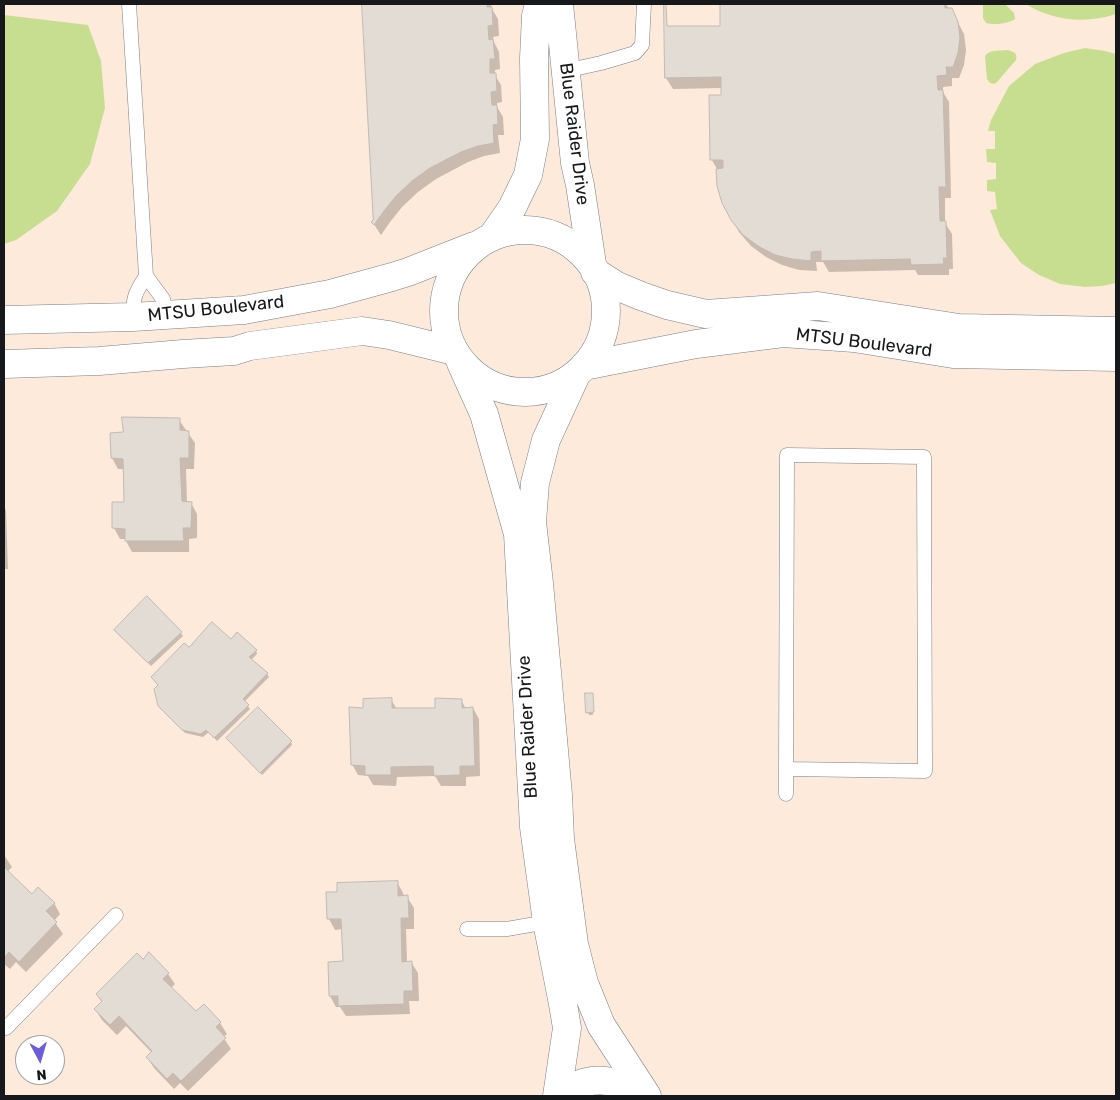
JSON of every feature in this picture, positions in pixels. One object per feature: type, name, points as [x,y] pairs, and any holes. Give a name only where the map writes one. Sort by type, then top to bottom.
[{"type":"street","name":"Blue Raider Drive","points":[[486,240],[512,208],[528,176],[535,139],[534,58],[538,4]]},
{"type":"street","name":"Blue Raider Drive","points":[[559,4],[575,162],[593,268]]},
{"type":"street","points":[[517,230],[538,231],[557,237],[575,247],[593,268],[602,286],[606,311],[603,335],[592,357],[580,370],[554,388],[529,393],[504,390],[480,380],[458,357],[448,340],[443,313],[447,286],[459,262],[486,240],[498,234],[517,230]]},
{"type":"street","name":"MTSU Boulevard","points":[[4,320],[133,317],[244,310],[330,294],[408,272],[486,240]]},
{"type":"street","name":"MTSU Boulevard","points":[[593,268],[617,286],[641,296],[667,305],[706,314],[818,306],[959,328],[1116,331]]},
{"type":"street","points":[[4,364],[99,361],[234,351],[250,346],[362,331],[389,335],[458,357]]},
{"type":"street","name":"MTSU Boulevard","points":[[580,370],[696,344],[782,333],[854,338],[953,354],[1116,357]]},
{"type":"street","name":"Blue Raider Drive","points":[[458,357],[484,414],[518,534],[534,827],[547,922],[564,1004],[567,1028],[556,1096]]},
{"type":"street","name":"Blue Raider Drive","points":[[580,370],[546,440],[535,484],[532,522],[557,785],[560,838],[574,944],[584,983],[601,1025],[645,1093]]},
{"type":"street","points":[[563,1096],[582,1083],[603,1080],[620,1082],[645,1093]]},
{"type":"lane","points":[[130,4],[146,276],[163,298],[167,315]]},
{"type":"lane","points":[[565,71],[635,53],[642,45],[644,4]]},
{"type":"lane","points":[[133,317],[135,293],[146,276]]},
{"type":"lane","points":[[786,769],[925,771],[924,457],[788,454],[786,769],[786,794]]},
{"type":"lane","points":[[6,1028],[116,915]]},
{"type":"lane","points":[[467,930],[506,929],[547,922]]},
{"type":"shaded area","points":[[4,4],[1116,4],[1116,1096],[4,1096]]},
{"type":"green space","points":[[983,4],[1005,4],[1014,13],[1015,19],[1001,24],[986,23],[983,18]]},
{"type":"green space","points":[[1026,4],[1116,4],[1116,14],[1093,19],[1070,19],[1047,14]]},
{"type":"green space","points":[[4,15],[88,25],[101,61],[105,108],[90,164],[57,211],[16,240],[4,244]]},
{"type":"green space","points":[[1085,48],[1116,54],[1116,283],[1085,287],[1060,284],[1039,275],[1021,263],[1000,236],[990,210],[997,209],[995,192],[987,191],[987,180],[996,179],[996,163],[987,162],[986,149],[995,149],[995,131],[988,131],[991,120],[1009,86],[1035,64],[1064,53]]},
{"type":"green space","points":[[1008,50],[1015,53],[1016,60],[997,82],[994,84],[990,83],[987,79],[985,56],[992,51]]},
{"type":"building","points":[[362,4],[487,4],[487,7],[492,7],[493,25],[488,26],[489,40],[493,39],[495,59],[490,59],[490,73],[496,73],[497,91],[491,92],[492,105],[497,105],[498,124],[493,125],[494,143],[461,152],[430,168],[396,196],[374,225],[371,222],[373,220]]},
{"type":"building","points":[[664,4],[666,4],[667,26],[720,26],[720,4],[945,4],[945,8],[952,8],[958,22],[960,38],[958,53],[953,67],[946,67],[947,75],[937,76],[938,90],[943,90],[946,187],[939,187],[940,221],[946,221],[947,258],[943,258],[944,264],[911,265],[910,259],[821,261],[821,251],[811,252],[811,261],[792,259],[775,255],[743,235],[731,220],[722,203],[717,186],[716,169],[723,168],[723,160],[710,160],[709,95],[721,95],[721,77],[665,78]]},
{"type":"building","points":[[122,417],[180,418],[180,430],[189,431],[189,458],[180,458],[182,501],[192,502],[191,528],[183,528],[184,541],[125,541],[125,529],[112,528],[112,502],[124,502],[123,459],[111,458],[110,433],[123,432]]},
{"type":"building","points":[[147,596],[182,632],[148,663],[114,630]]},
{"type":"building","points":[[212,622],[231,639],[237,632],[257,650],[249,657],[268,673],[243,699],[249,705],[214,738],[206,730],[201,734],[182,730],[158,706],[154,689],[158,685],[151,677],[184,643],[189,647]]},
{"type":"building","points":[[585,693],[593,693],[594,712],[586,713]]},
{"type":"building","points":[[392,698],[392,708],[435,708],[435,698],[462,699],[462,708],[473,707],[475,766],[460,766],[460,775],[434,776],[433,766],[391,767],[391,775],[365,775],[365,766],[351,765],[349,707],[363,708],[363,699]]},
{"type":"building","points":[[258,707],[292,741],[260,773],[226,738]]},
{"type":"building","points":[[4,867],[32,894],[38,887],[55,903],[46,911],[57,922],[19,962],[9,952],[4,958]]},
{"type":"building","points":[[398,881],[398,896],[408,895],[409,918],[401,918],[402,962],[412,961],[413,991],[404,991],[404,1004],[338,1006],[338,996],[329,996],[328,962],[343,961],[341,919],[327,919],[326,892],[337,892],[337,883]]},
{"type":"building","points":[[149,952],[169,973],[163,979],[196,1011],[204,1004],[221,1022],[216,1027],[226,1038],[181,1081],[173,1073],[167,1079],[146,1057],[152,1051],[119,1016],[110,1025],[94,1009],[102,1001],[96,994],[137,953],[143,959]]}]
